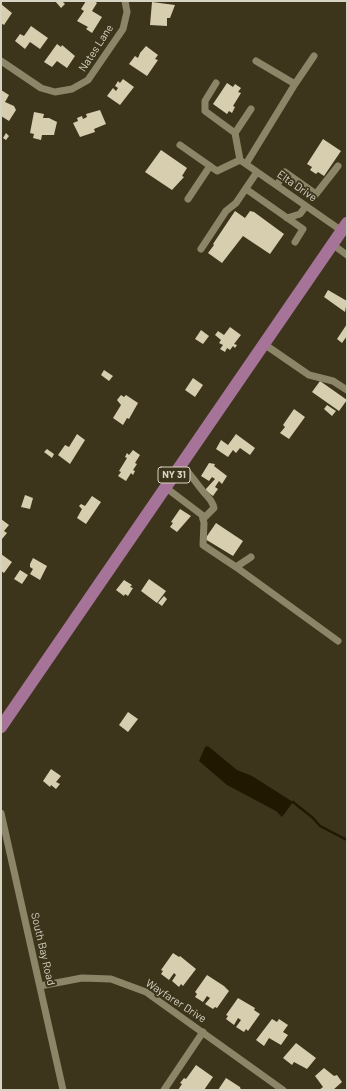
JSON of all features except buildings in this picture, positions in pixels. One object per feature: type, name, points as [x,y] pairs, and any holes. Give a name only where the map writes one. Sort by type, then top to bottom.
[{"type":"main road","name":"NY 31","points":[[1,727],[344,227]]},
{"type":"street","name":"Nates Lane","points":[[1,61],[41,88],[55,92],[72,89],[88,80],[123,29],[127,12],[124,1]]},
{"type":"street","points":[[180,145],[217,171],[243,162],[314,56]]},
{"type":"street","points":[[256,61],[295,84]]},
{"type":"street","points":[[216,83],[205,101],[205,112],[235,133],[243,162]]},
{"type":"street","points":[[235,133],[251,110]]},
{"type":"street","name":"Elta Drive","points":[[243,162],[306,206],[344,227]]},
{"type":"street","points":[[188,198],[210,166]]},
{"type":"street","points":[[277,185],[285,172],[316,194],[338,166]]},
{"type":"street","points":[[201,249],[226,211],[236,203],[258,172]]},
{"type":"street","points":[[246,189],[303,229],[295,242]]},
{"type":"street","points":[[287,218],[300,214],[306,206]]},
{"type":"street","points":[[332,244],[347,255]]},
{"type":"street","points":[[264,344],[309,375],[333,381],[347,390]]},
{"type":"street","points":[[181,465],[192,475],[201,490],[213,501],[214,508],[203,519]]},
{"type":"street","points":[[165,487],[202,515],[203,546],[236,567],[338,641]]},
{"type":"street","points":[[236,567],[251,557]]},
{"type":"street","name":"South Bay Road","points":[[1,813],[64,1090]]},
{"type":"street","name":"Wayfarer Drive","points":[[40,986],[82,978],[111,979],[146,992],[283,1090]]},
{"type":"street","points":[[164,1090],[203,1032]]},
{"type":"shaded area","points":[[208,746],[237,770],[252,776],[293,802],[282,817],[276,811],[227,785],[199,761],[205,747]]},
{"type":"waterway","points":[[293,802],[313,818],[320,826],[347,840]]}]
